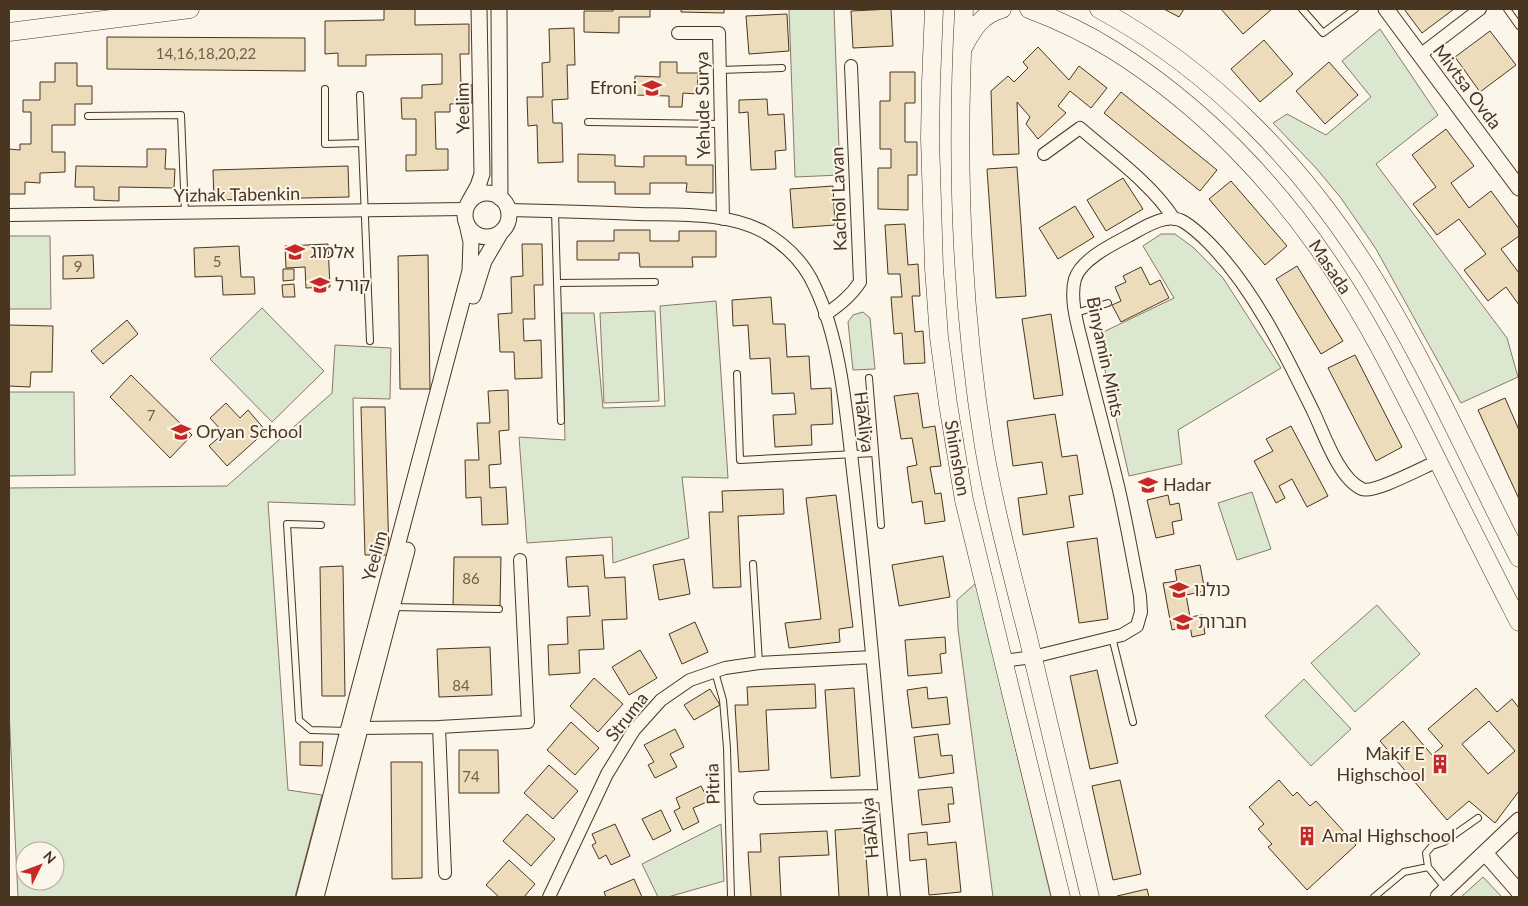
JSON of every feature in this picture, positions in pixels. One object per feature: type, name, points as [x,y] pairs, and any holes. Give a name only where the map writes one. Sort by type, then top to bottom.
[{"type":"main road","points":[[9,32],[190,9]]},
{"type":"main road","name":"Shimshon","points":[[934,9],[930,84],[934,268],[939,337],[949,412],[964,500],[1061,897]]},
{"type":"main road","name":"Shimshon","points":[[964,9],[960,138],[963,266],[969,334],[983,438],[993,494],[1090,897]]},
{"type":"main road","points":[[962,51],[972,30],[982,19],[1002,9]]},
{"type":"main road","name":"Masada","points":[[1029,9],[1072,27],[1111,49],[1172,92],[1207,123],[1263,178],[1303,227],[1350,296],[1381,351],[1519,622]]},
{"type":"main road","name":"Masada","points":[[1099,9],[1126,23],[1158,45],[1212,88],[1260,132],[1316,194],[1363,261],[1407,337],[1519,558]]},
{"type":"street","name":"Yeelim","points":[[316,897],[354,729],[470,270],[471,242],[467,212],[482,174],[479,9]]},
{"type":"street","name":"Yeelim","points":[[499,9],[504,204]]},
{"type":"street","name":"Mivtsa Ovda","points":[[1386,9],[1519,188]]},
{"type":"street","points":[[1420,55],[1480,9]]},
{"type":"street","name":"Yehude Surya","points":[[678,33],[719,33],[723,219]]},
{"type":"street","name":"Kachol Lavan","points":[[826,315],[843,302],[860,282],[851,66]]},
{"type":"street","points":[[1044,154],[1080,128],[1165,204],[1174,219],[1182,220],[1195,229],[1223,258],[1246,289],[1267,323],[1289,363],[1334,457],[1354,484],[1364,490],[1376,489],[1438,461]]},
{"type":"street","points":[[488,194],[504,204],[509,218],[502,232],[488,237],[479,236],[471,230],[467,212],[474,198],[488,194]]},
{"type":"street","name":"HaAliya","points":[[504,204],[555,211],[702,216],[734,221],[762,230],[794,254],[806,270],[815,286],[826,315],[841,375],[866,578],[894,897]]},
{"type":"street","name":"Yizhak Tabenkin","points":[[9,215],[365,210],[467,212]]},
{"type":"street","name":"Binyamin Mints","points":[[1003,661],[1033,657],[1122,635],[1137,626],[1141,612],[1140,596],[1119,489],[1098,411],[1073,296],[1075,277],[1103,249],[1166,218],[1174,219]]},
{"type":"street","name":"Yeelim","points":[[304,897],[392,607],[472,298],[484,261],[502,232]]},
{"type":"street","points":[[354,729],[528,722],[520,560]]},
{"type":"street","name":"Struma","points":[[550,897],[608,774],[634,730],[661,700],[690,680],[725,668],[759,663],[872,657]]},
{"type":"street","points":[[439,727],[446,873]]},
{"type":"street","points":[[760,798],[884,796]]},
{"type":"street","points":[[1442,894],[1519,820]]},
{"type":"street","points":[[1485,853],[1519,892]]},
{"type":"lane","points":[[1302,9],[1323,33],[1355,9]]},
{"type":"lane","points":[[1507,9],[1519,26]]},
{"type":"lane","points":[[720,70],[782,68]]},
{"type":"lane","points":[[325,89],[325,144],[362,143]]},
{"type":"lane","points":[[360,95],[370,341]]},
{"type":"lane","points":[[88,116],[181,115],[185,213]]},
{"type":"lane","points":[[588,122],[721,124]]},
{"type":"lane","points":[[555,211],[561,421]]},
{"type":"lane","points":[[558,283],[655,282]]},
{"type":"lane","points":[[1076,313],[1108,303]]},
{"type":"lane","points":[[737,374],[740,460],[875,453]]},
{"type":"lane","points":[[869,378],[881,525]]},
{"type":"lane","points":[[321,525],[287,524],[299,720],[311,730],[354,729]]},
{"type":"lane","points":[[753,564],[759,663]]},
{"type":"lane","points":[[392,607],[499,609]]},
{"type":"lane","points":[[1112,637],[1133,722]]},
{"type":"lane","name":"Pitria","points":[[716,672],[723,700],[727,748],[731,897]]},
{"type":"lane","points":[[1442,894],[1428,866],[1426,853],[1432,846],[1444,842],[1478,818]]},
{"type":"lane","points":[[1374,897],[1404,872],[1428,866]]},
{"type":"green space","points":[[789,9],[834,9],[840,175],[795,177]]},
{"type":"green space","points":[[1380,29],[1438,115],[1376,164],[1507,338],[1518,377],[1461,403],[1376,249],[1341,198],[1316,168],[1273,123],[1287,114],[1326,135],[1371,97],[1342,61]]},
{"type":"green space","points":[[1161,234],[1175,234],[1194,248],[1223,278],[1281,368],[1178,430],[1182,464],[1129,476],[1097,335],[1174,298],[1143,246]]},
{"type":"green space","points":[[9,236],[50,236],[51,309],[9,309]]},
{"type":"green space","points":[[716,301],[728,478],[682,477],[689,538],[613,563],[612,537],[527,543],[519,437],[565,440],[562,313],[594,313],[603,408],[665,406],[660,306]]},
{"type":"green space","points":[[262,308],[324,371],[272,422],[210,359]]},
{"type":"green space","points":[[655,311],[659,401],[604,403],[600,313]]},
{"type":"green space","points":[[863,312],[870,318],[875,369],[853,370],[848,322],[853,315]]},
{"type":"green space","points":[[335,345],[391,348],[390,399],[353,398],[355,505],[268,502],[288,790],[322,795],[295,897],[18,897],[18,891],[65,891],[65,841],[15,841],[9,711],[9,488],[227,486],[332,393]]},
{"type":"green space","points":[[9,392],[74,392],[75,475],[9,476]]},
{"type":"green space","points":[[1252,492],[1271,549],[1237,560],[1218,503]]},
{"type":"green space","points":[[976,583],[1051,897],[993,897],[958,629],[957,600]]},
{"type":"green space","points":[[1377,605],[1420,654],[1355,712],[1311,663]]},
{"type":"green space","points":[[1304,679],[1351,729],[1311,766],[1265,716]]},
{"type":"green space","points":[[721,824],[724,881],[668,897],[658,897],[642,864]]},
{"type":"green space","points":[[1483,877],[1502,897],[1461,897]]},
{"type":"building","points":[[384,9],[415,9],[415,25],[469,24],[469,54],[460,54],[461,85],[472,85],[472,103],[450,104],[450,112],[435,112],[436,149],[448,149],[448,170],[406,171],[406,155],[416,155],[416,119],[402,119],[401,98],[422,98],[422,85],[442,84],[442,54],[366,55],[366,66],[338,66],[338,53],[325,54],[325,21],[384,20]]},
{"type":"building","points":[[613,9],[650,9],[650,17],[619,17],[619,33],[584,32],[584,11],[613,11]]},
{"type":"building","points":[[681,9],[724,9],[724,13],[681,12]]},
{"type":"building","points":[[891,9],[893,46],[853,48],[851,11]]},
{"type":"building","points":[[1164,9],[1184,9],[1179,17]]},
{"type":"building","points":[[1221,9],[1272,9],[1243,34]]},
{"type":"building","points":[[1404,9],[1454,9],[1422,33]]},
{"type":"building","points":[[787,14],[789,51],[749,54],[746,16]]},
{"type":"building","points":[[574,28],[575,65],[567,65],[568,99],[552,100],[553,123],[562,123],[563,162],[538,163],[537,125],[528,126],[527,97],[543,97],[542,63],[550,62],[549,29]]},
{"type":"building","points":[[1490,31],[1516,65],[1480,92],[1455,57]]},
{"type":"building","points":[[107,37],[305,38],[305,71],[107,69]]},
{"type":"building","points":[[1264,40],[1293,74],[1260,102],[1231,69]]},
{"type":"building","points":[[1038,47],[1069,80],[1079,66],[1107,88],[1091,108],[1070,91],[1058,106],[1066,113],[1038,139],[1026,124],[1030,117],[1017,102],[1019,154],[993,155],[991,91],[1008,76],[1014,82],[1028,68],[1023,62]]},
{"type":"building","points":[[660,62],[677,62],[677,73],[698,73],[697,94],[683,93],[682,107],[669,107],[669,96],[634,95],[635,76],[660,77]]},
{"type":"building","points":[[1329,62],[1358,95],[1325,124],[1296,91]]},
{"type":"building","points":[[55,63],[77,63],[77,86],[92,86],[92,104],[75,104],[75,125],[52,125],[52,152],[65,152],[65,172],[40,173],[40,183],[25,182],[25,194],[9,194],[9,149],[20,150],[20,144],[31,144],[31,112],[23,112],[23,100],[40,100],[40,82],[55,82]]},
{"type":"building","points":[[890,72],[915,72],[915,103],[905,103],[905,142],[917,142],[917,175],[908,175],[908,210],[878,209],[878,168],[891,168],[891,149],[880,149],[880,101],[890,101]]},
{"type":"building","points":[[1121,92],[1217,170],[1200,191],[1104,113]]},
{"type":"building","points":[[767,99],[768,115],[784,114],[786,150],[775,151],[776,169],[751,170],[748,112],[739,113],[739,100]]},
{"type":"building","points":[[1446,129],[1474,166],[1451,183],[1469,208],[1491,191],[1519,229],[1519,236],[1501,249],[1519,273],[1519,305],[1506,287],[1488,301],[1464,270],[1486,254],[1459,219],[1437,235],[1413,204],[1436,187],[1412,155]]},
{"type":"building","points":[[147,149],[166,149],[165,169],[175,169],[174,188],[119,187],[119,201],[94,200],[94,187],[75,187],[76,166],[147,167]]},
{"type":"building","points":[[578,154],[615,155],[615,166],[644,167],[644,156],[686,156],[686,165],[713,165],[713,193],[686,192],[687,183],[650,183],[650,194],[615,194],[615,182],[578,182]]},
{"type":"building","points":[[348,166],[349,197],[214,200],[213,170]]},
{"type":"building","points":[[1017,167],[1026,296],[996,298],[987,169]]},
{"type":"building","points":[[1123,178],[1143,209],[1106,231],[1087,200]]},
{"type":"building","points":[[1231,181],[1287,246],[1265,265],[1209,199]]},
{"type":"building","points":[[833,186],[835,225],[793,228],[790,189]]},
{"type":"building","points":[[1075,206],[1094,237],[1058,259],[1039,228]]},
{"type":"building","points":[[905,224],[908,265],[918,264],[920,296],[912,296],[915,332],[923,331],[925,363],[904,364],[902,333],[894,334],[891,297],[902,297],[900,274],[888,274],[885,225]]},
{"type":"building","points":[[614,230],[650,230],[650,241],[679,241],[679,231],[716,231],[716,257],[692,257],[693,267],[640,267],[639,253],[619,253],[619,260],[577,260],[577,241],[614,241]]},
{"type":"building","points":[[328,244],[330,287],[306,288],[305,267],[286,268],[285,246]]},
{"type":"building","points":[[522,244],[542,244],[543,285],[534,285],[535,319],[523,319],[524,341],[541,340],[542,378],[515,379],[514,352],[500,352],[498,314],[512,313],[511,277],[523,276]]},
{"type":"building","points":[[239,246],[241,277],[254,277],[255,294],[223,295],[222,276],[195,277],[194,248]]},
{"type":"building","points":[[93,255],[94,278],[63,279],[63,256]]},
{"type":"building","points":[[428,255],[430,389],[400,389],[398,256]]},
{"type":"building","points":[[1297,266],[1343,341],[1321,354],[1276,279]]},
{"type":"building","points":[[1141,267],[1150,285],[1160,280],[1169,298],[1121,322],[1112,305],[1121,301],[1115,287],[1126,282],[1123,276]]},
{"type":"building","points":[[283,269],[294,269],[294,280],[283,281]]},
{"type":"building","points":[[294,284],[295,297],[283,297],[282,285]]},
{"type":"building","points":[[771,297],[773,324],[785,324],[787,357],[809,356],[811,389],[831,388],[833,424],[811,425],[812,445],[775,447],[773,415],[796,414],[794,393],[772,394],[770,358],[750,359],[748,325],[733,326],[732,300]]},
{"type":"building","points":[[1051,314],[1063,395],[1034,399],[1022,319]]},
{"type":"building","points":[[127,320],[138,334],[103,364],[91,351]]},
{"type":"building","points":[[9,325],[53,326],[52,372],[31,372],[30,387],[9,386]]},
{"type":"building","points":[[1355,355],[1402,447],[1376,461],[1328,368]]},
{"type":"building","points":[[131,375],[192,435],[170,458],[110,397]]},
{"type":"building","points":[[508,390],[509,430],[499,431],[501,464],[489,465],[490,488],[506,487],[508,524],[482,525],[481,497],[466,498],[465,460],[479,460],[477,423],[490,423],[488,391]]},
{"type":"building","points":[[918,393],[923,428],[935,426],[941,466],[930,467],[935,494],[941,493],[945,521],[925,524],[922,501],[912,503],[907,467],[917,465],[912,438],[901,439],[894,396]]},
{"type":"building","points":[[1505,398],[1519,430],[1519,499],[1478,410]]},
{"type":"building","points":[[226,403],[240,418],[248,410],[266,431],[227,466],[209,446],[224,433],[210,418]]},
{"type":"building","points":[[361,407],[385,407],[389,555],[365,555]]},
{"type":"building","points":[[1055,414],[1062,457],[1077,455],[1083,494],[1069,496],[1074,527],[1023,535],[1018,498],[1047,494],[1042,462],[1013,466],[1007,421]]},
{"type":"building","points":[[1291,426],[1328,496],[1307,507],[1292,479],[1279,486],[1285,498],[1276,503],[1254,461],[1273,451],[1266,439]]},
{"type":"building","points":[[783,489],[784,514],[738,516],[741,587],[713,588],[709,512],[723,512],[722,491]]},
{"type":"building","points":[[836,495],[853,627],[839,629],[840,642],[789,648],[785,623],[821,619],[806,498]]},
{"type":"building","points":[[1168,495],[1170,505],[1179,503],[1182,520],[1172,522],[1174,534],[1156,538],[1147,500]]},
{"type":"building","points":[[1097,538],[1108,619],[1079,623],[1067,542]]},
{"type":"building","points":[[603,555],[605,578],[625,577],[627,619],[602,620],[604,649],[579,650],[580,673],[549,675],[548,645],[568,644],[567,617],[590,616],[588,586],[568,587],[566,557]]},
{"type":"building","points":[[943,556],[950,597],[899,606],[892,565]]},
{"type":"building","points":[[454,557],[501,557],[500,607],[453,606]]},
{"type":"building","points":[[684,559],[690,594],[659,600],[653,565]]},
{"type":"building","points":[[1200,565],[1205,591],[1186,595],[1190,617],[1202,615],[1205,634],[1192,637],[1190,626],[1172,630],[1163,583],[1177,581],[1175,570]]},
{"type":"building","points":[[343,566],[345,696],[322,696],[320,567]]},
{"type":"building","points":[[695,622],[708,652],[682,664],[669,634]]},
{"type":"building","points":[[945,637],[946,653],[940,654],[942,673],[908,676],[905,640]]},
{"type":"building","points":[[490,647],[492,695],[439,697],[437,649]]},
{"type":"building","points":[[640,650],[657,678],[629,695],[612,667]]},
{"type":"building","points":[[1097,670],[1118,763],[1090,769],[1070,676]]},
{"type":"building","points":[[594,678],[623,704],[598,732],[570,706]]},
{"type":"building","points":[[815,684],[816,708],[766,710],[769,770],[739,772],[735,705],[748,705],[747,687]]},
{"type":"building","points":[[927,687],[928,699],[947,697],[950,724],[912,728],[907,690]]},
{"type":"building","points":[[854,688],[860,776],[831,778],[825,690]]},
{"type":"building","name":"Makif E Highschool","points":[[1476,688],[1497,712],[1512,699],[1519,708],[1519,791],[1495,823],[1469,801],[1447,820],[1380,741],[1403,721],[1432,755],[1443,746],[1428,729]],"holes":[[[1489,721],[1515,751],[1488,774],[1462,744]]]},
{"type":"building","points":[[710,689],[720,705],[694,720],[684,705]]},
{"type":"building","points":[[571,722],[599,748],[575,775],[547,750]]},
{"type":"building","points":[[675,729],[684,747],[670,754],[677,767],[655,778],[648,765],[654,762],[644,745]]},
{"type":"building","points":[[938,734],[941,756],[952,755],[954,773],[919,778],[914,737]]},
{"type":"building","points":[[300,742],[323,742],[322,766],[300,765]]},
{"type":"building","points":[[459,750],[498,750],[499,793],[459,793]]},
{"type":"building","points":[[391,762],[422,762],[422,878],[392,879]]},
{"type":"building","points":[[549,765],[578,791],[553,819],[524,793]]},
{"type":"building","points":[[1120,780],[1141,874],[1113,880],[1092,786]]},
{"type":"building","name":"Amal Highschool","points":[[1279,780],[1293,796],[1297,792],[1310,806],[1316,801],[1356,845],[1307,890],[1268,847],[1272,844],[1258,829],[1264,824],[1249,807]]},
{"type":"building","points":[[701,786],[709,801],[693,808],[699,822],[683,830],[674,811],[680,808],[676,798]]},
{"type":"building","points":[[952,787],[954,804],[948,804],[950,822],[922,825],[918,790]]},
{"type":"building","points":[[661,810],[671,831],[653,840],[642,819]]},
{"type":"building","points":[[527,814],[555,839],[531,866],[503,841]]},
{"type":"building","points":[[615,824],[630,856],[611,865],[606,855],[599,859],[592,845],[596,843],[592,834]]},
{"type":"building","points":[[864,828],[869,897],[839,897],[835,830]]},
{"type":"building","points":[[827,831],[829,855],[779,857],[781,897],[751,897],[748,852],[761,852],[760,834]]},
{"type":"building","points":[[927,832],[928,845],[956,842],[961,892],[929,895],[926,859],[910,861],[908,834]]},
{"type":"building","points":[[509,860],[535,884],[524,897],[499,897],[486,885]]},
{"type":"building","points":[[634,879],[642,897],[606,897],[604,892]]},
{"type":"building","points":[[1147,889],[1149,897],[1117,896]]},
{"type":"place","name":"Efroni","points":[[652,88]]},
{"type":"place","name":"אלמוג","points":[[295,252]]},
{"type":"place","name":"קורל","points":[[320,285]]},
{"type":"place","name":"Oryan School","points":[[181,432]]},
{"type":"place","name":"Hadar","points":[[1148,485]]},
{"type":"place","name":"כולנו","points":[[1179,590]]},
{"type":"place","name":"חברות","points":[[1183,622]]},
{"type":"place","name":"Makif E Highschool","points":[[1440,764]]},
{"type":"place","name":"Amal Highschool","points":[[1307,836]]}]
